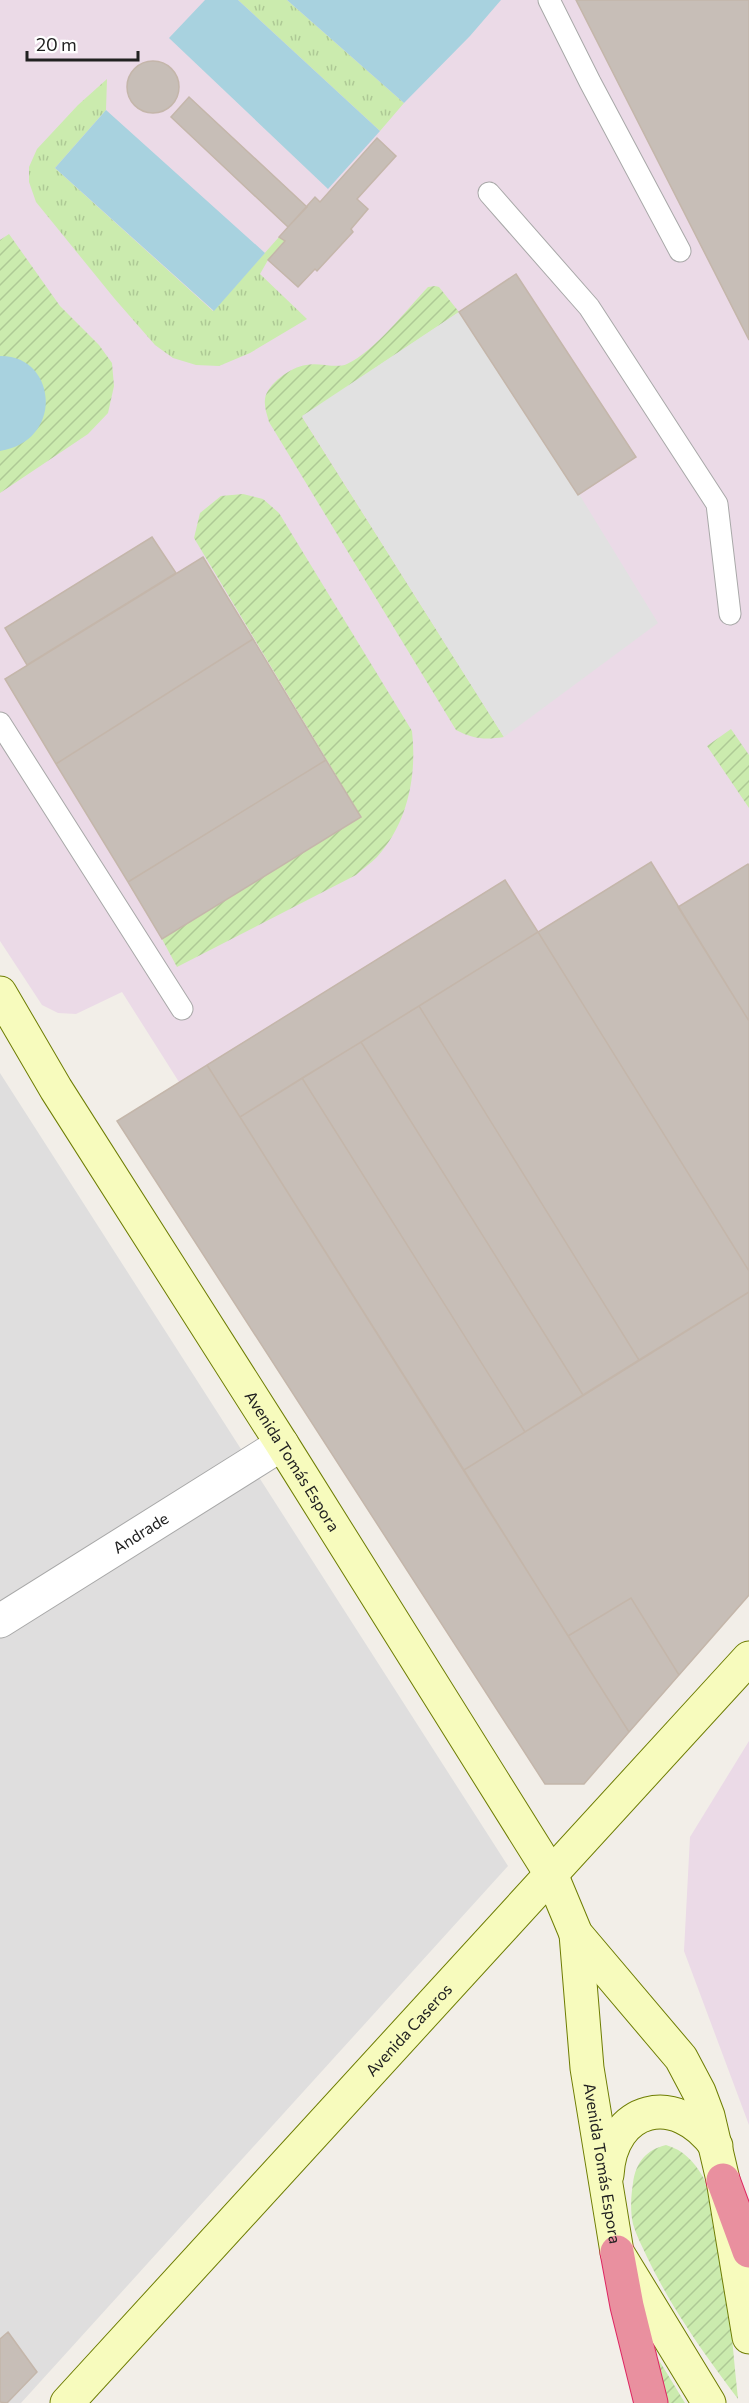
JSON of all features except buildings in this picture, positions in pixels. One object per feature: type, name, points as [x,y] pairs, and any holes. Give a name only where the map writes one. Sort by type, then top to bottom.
[{"type":"highway","points":[[723,2180],[749,2251]]},
{"type":"highway","points":[[617,2252],[627,2306],[651,2403]]},
{"type":"main road","name":"Avenida Tomás Espora","points":[[0,993],[56,1089],[282,1444],[551,1874],[576,1934],[681,2058],[699,2092],[716,2146],[749,2337]]},
{"type":"main road","name":"Avenida Caseros","points":[[67,2403],[749,1658]]},
{"type":"main road","name":"Avenida Tomás Espora","points":[[576,1934],[587,2068],[617,2252],[709,2403]]},
{"type":"main road","points":[[606,2190],[607,2163],[615,2141],[625,2127],[650,2111],[680,2114],[705,2131],[716,2146]]},
{"type":"street","name":"Andrade","points":[[0,1621],[282,1444]]},
{"type":"lane","points":[[549,0],[680,251]]},
{"type":"lane","points":[[489,193],[589,306],[717,504],[730,614]]},
{"type":"lane","points":[[0,723],[182,1009]]},
{"type":"shaded area","points":[[0,0],[749,0],[749,1595],[584,1784],[545,1784],[117,1121],[179,1082],[122,992],[76,1014],[58,1013],[42,1005],[0,941]]},
{"type":"shaded area","points":[[459,312],[579,494],[658,623],[504,737],[302,416]]},
{"type":"shaded area","points":[[0,1073],[508,1866],[21,2403],[0,2403]]},
{"type":"shaded area","points":[[749,1741],[749,2125],[684,1951],[690,1837]]},
{"type":"green space","points":[[238,0],[287,0],[404,103],[380,131]]},
{"type":"green space","points":[[107,79],[106,110],[55,168],[213,311],[279,237],[285,241],[268,260],[260,274],[307,319],[250,353],[219,366],[196,365],[173,358],[155,345],[114,298],[36,202],[29,182],[29,167],[37,149],[78,105]]},
{"type":"green space","points":[[9,234],[60,306],[99,345],[112,363],[114,386],[108,413],[88,434],[0,493],[0,240]]},
{"type":"green space","points":[[428,287],[439,287],[459,312],[302,417],[504,737],[479,738],[456,730],[269,422],[265,408],[267,393],[281,377],[300,366],[343,365],[358,358],[379,340]]},
{"type":"green space","points":[[243,494],[263,499],[279,513],[412,731],[411,781],[403,814],[388,844],[356,875],[177,967],[162,939],[361,817],[194,538],[200,513],[221,496]]},
{"type":"green space","points":[[731,729],[749,755],[749,808],[707,746]]},
{"type":"green space","points":[[666,2145],[683,2153],[692,2161],[703,2177],[711,2197],[725,2275],[738,2399],[678,2313],[647,2257],[633,2224],[631,2198],[639,2163],[653,2150]]},
{"type":"green space","points":[[657,2357],[685,2403],[668,2403]]},
{"type":"water","points":[[205,0],[238,0],[380,131],[328,189],[169,38]]},
{"type":"water","points":[[287,0],[501,0],[470,36],[404,103]]},
{"type":"water","points":[[106,110],[265,253],[214,311],[55,168]]},
{"type":"water","points":[[0,356],[19,359],[33,369],[42,383],[46,399],[44,416],[35,432],[21,444],[0,451]]}]
